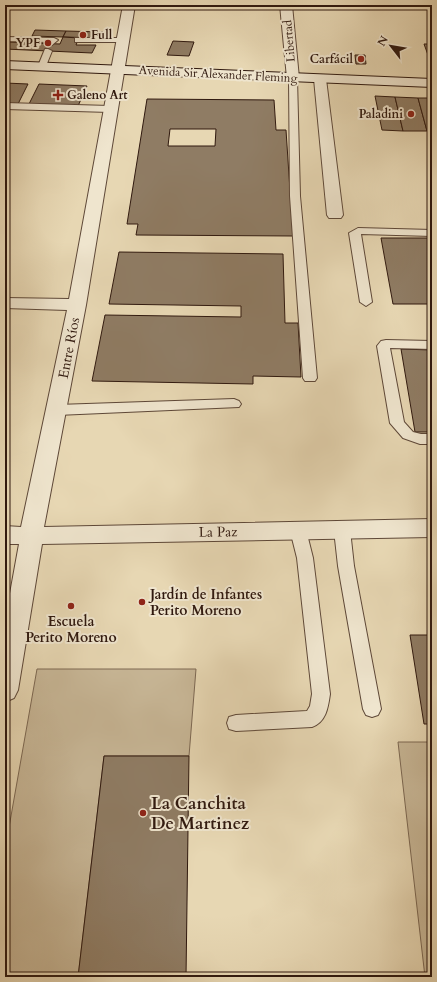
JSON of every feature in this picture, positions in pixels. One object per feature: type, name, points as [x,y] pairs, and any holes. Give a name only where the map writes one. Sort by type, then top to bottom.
[{"type":"street","name":"Entre Ríos","points":[[5,690],[29,557],[31,536],[77,306],[129,5]]},
{"type":"street","name":"Libertad","points":[[286,5],[293,78]]},
{"type":"street","name":"Avenida Sir Alexander Fleming","points":[[5,65],[432,83]]},
{"type":"street","points":[[320,79],[334,215]]},
{"type":"street","points":[[5,303],[77,306]]},
{"type":"street","name":"La Paz","points":[[5,535],[31,536],[432,528]]},
{"type":"lane","points":[[5,39],[54,44],[42,66]]},
{"type":"lane","points":[[78,40],[122,40]]},
{"type":"lane","points":[[293,78],[295,196],[310,378]]},
{"type":"lane","points":[[5,106],[110,109]]},
{"type":"lane","points":[[366,302],[355,233],[358,230],[432,233]]},
{"type":"lane","points":[[432,345],[386,344],[383,346],[397,423],[408,435],[420,439],[432,439]]},
{"type":"lane","points":[[57,410],[234,404]]},
{"type":"lane","points":[[236,723],[312,719],[319,709],[321,694],[305,558],[298,530]]},
{"type":"lane","points":[[342,530],[346,566],[372,709]]},
{"type":"shaded area","points":[[37,669],[196,669],[189,756],[104,756],[78,977],[5,976],[5,850]]},
{"type":"shaded area","points":[[398,742],[432,742],[432,977],[425,977]]},
{"type":"building","points":[[35,30],[66,31],[63,37],[32,36]]},
{"type":"building","name":"Full","points":[[66,31],[103,32],[100,38],[63,37]]},
{"type":"building","points":[[63,37],[79,38],[76,45],[96,45],[92,53],[5,49],[6,42],[60,44]]},
{"type":"building","points":[[173,41],[194,42],[189,56],[167,55]]},
{"type":"building","points":[[424,44],[432,44],[432,66]]},
{"type":"building","name":"Carfácil","points":[[355,55],[365,55],[366,64],[356,64]]},
{"type":"building","name":"Galeno Art","points":[[5,83],[28,84],[18,104],[5,103]]},
{"type":"building","name":"Galeno Art","points":[[39,84],[87,86],[78,106],[29,104]]},
{"type":"building","name":"Paladini","points":[[375,96],[395,97],[403,131],[382,130]]},
{"type":"building","name":"Paladini","points":[[395,97],[418,98],[427,131],[403,131]]},
{"type":"building","points":[[418,98],[432,98],[432,131],[427,131]]},
{"type":"building","points":[[147,99],[274,100],[276,130],[286,130],[293,236],[136,235],[138,224],[127,224]],"holes":[[[170,129],[216,129],[215,146],[168,146]]]},
{"type":"building","points":[[381,238],[432,238],[432,304],[393,304]]},
{"type":"building","points":[[119,252],[283,254],[285,323],[298,323],[301,377],[253,376],[253,384],[92,381],[105,315],[241,317],[241,306],[109,304]]},
{"type":"building","points":[[401,349],[432,350],[432,432],[415,432]]},
{"type":"building","points":[[410,635],[432,635],[432,724],[424,724]]},
{"type":"building","name":"La Canchita De Martinez","points":[[104,756],[189,756],[186,977],[78,977]]},
{"type":"place","name":"Full","points":[[83,35]]},
{"type":"place","name":"YPF","points":[[48,43]]},
{"type":"place","name":"Carfácil","points":[[361,59]]},
{"type":"place","name":"Galeno Art","points":[[58,95]]},
{"type":"place","name":"Paladini","points":[[411,114]]},
{"type":"place","name":"Jardín de Infantes Perito Moreno","points":[[142,602]]},
{"type":"place","name":"Escuela Perito Moreno","points":[[71,606]]},
{"type":"place","name":"La Canchita De Martinez","points":[[143,813]]}]
